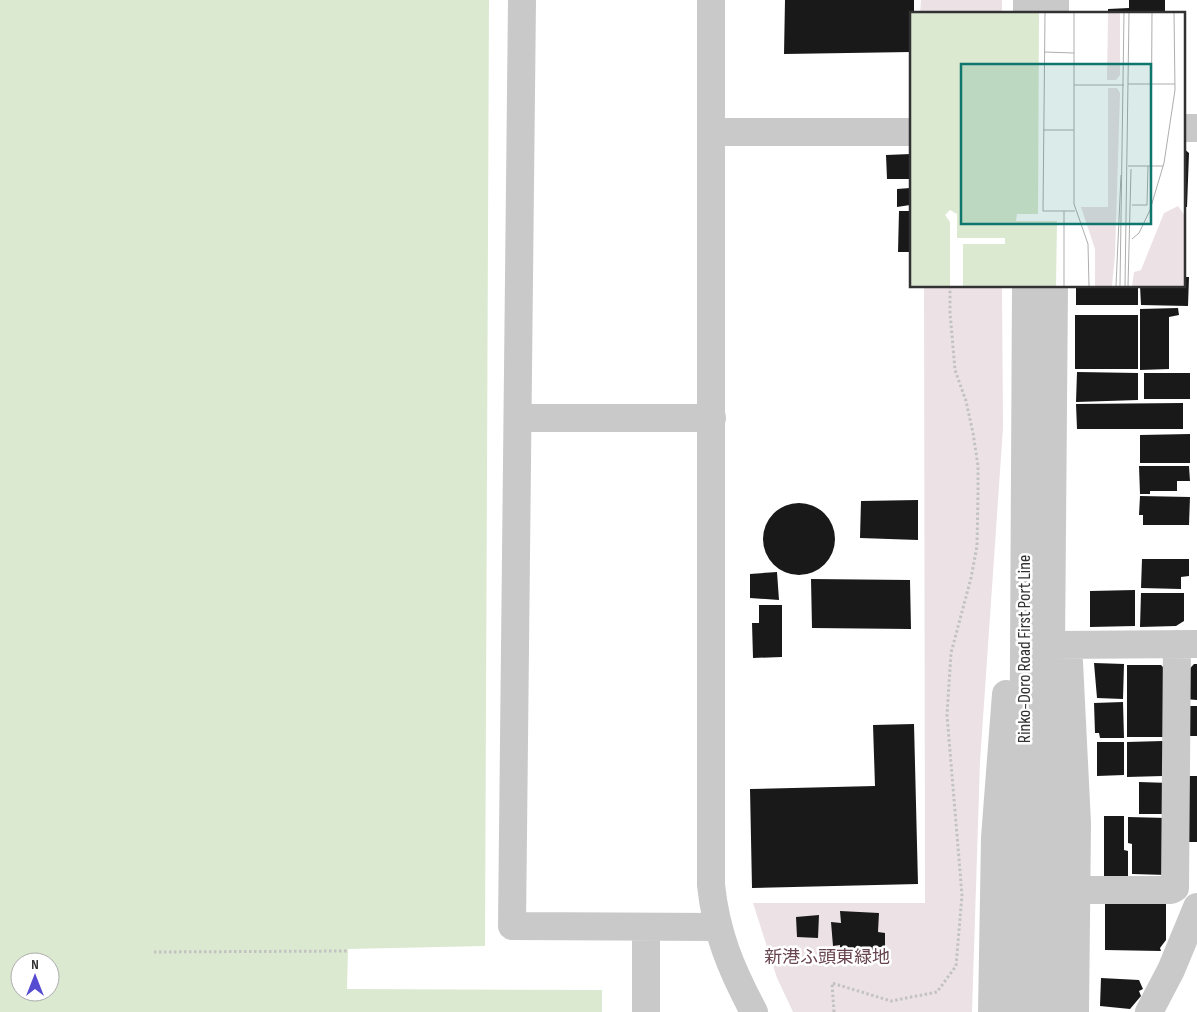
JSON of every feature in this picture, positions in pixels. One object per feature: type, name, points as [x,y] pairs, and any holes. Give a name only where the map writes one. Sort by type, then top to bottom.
[{"type":"street","points":[[522,0],[512,926],[718,927]]},
{"type":"street","points":[[711,0],[712,885],[714,913],[723,946],[754,1012]]},
{"type":"street","points":[[1184,128],[1197,128]]},
{"type":"street","points":[[711,132],[910,132]]},
{"type":"street","name":"Rinko-Doro Road First Port Line","points":[[1020,1012],[1026,288]]},
{"type":"street","points":[[1054,288],[1054,514],[1060,645],[1077,823],[1075,1012]]},
{"type":"street","points":[[518,418],[712,418]]},
{"type":"street","points":[[992,1012],[995,838],[1025,469]]},
{"type":"street","points":[[1060,645],[1187,644],[1175,888],[1171,890],[1076,890]]},
{"type":"street","name":"Rinko-Doro Road First Port Line","points":[[1048,1012],[1060,645]]},
{"type":"street","points":[[1149,1012],[1171,970],[1197,907]]},
{"type":"street","points":[[646,927],[646,1012]]},
{"type":"path","points":[[834,1012],[832,983],[891,1001],[937,992],[956,966],[962,895],[947,715],[951,653],[971,578],[977,546],[978,495],[973,433],[966,401],[955,370],[950,313],[950,288]]},
{"type":"path","points":[[154,952],[347,951]]},
{"type":"green space","points":[[921,0],[1002,0],[1002,12],[920,12]]},
{"type":"green space","name":"新港ふ頭東緑地","points":[[924,288],[1002,288],[1003,428],[980,762],[972,1012],[793,1012],[777,978],[753,903],[925,903]]},
{"type":"shaded area","points":[[0,0],[489,0],[485,946],[348,949],[347,989],[602,990],[602,1012],[0,1012]]},
{"type":"building","points":[[785,0],[914,0],[914,12],[910,12],[910,52],[784,54]]},
{"type":"building","points":[[1129,0],[1165,0],[1165,12],[1108,12],[1108,9],[1129,8]]},
{"type":"building","points":[[1184,149],[1189,153],[1187,207],[1184,207]]},
{"type":"building","points":[[910,154],[910,179],[887,179],[886,155]]},
{"type":"building","points":[[910,188],[910,205],[897,207],[897,189]]},
{"type":"building","points":[[899,211],[910,211],[910,252],[898,252]]},
{"type":"building","points":[[1184,277],[1189,277],[1188,306],[1141,305],[1140,288],[1184,288]]},
{"type":"building","points":[[1076,288],[1138,288],[1138,305],[1076,305]]},
{"type":"building","points":[[1178,308],[1179,315],[1169,317],[1169,369],[1140,370],[1140,309]]},
{"type":"building","points":[[1075,315],[1138,315],[1138,369],[1075,369]]},
{"type":"building","points":[[1077,372],[1138,373],[1138,400],[1076,402]]},
{"type":"building","points":[[1144,373],[1190,373],[1190,399],[1144,399]]},
{"type":"building","points":[[1183,403],[1183,429],[1077,429],[1076,404]]},
{"type":"building","points":[[1190,434],[1190,463],[1140,463],[1140,435]]},
{"type":"building","points":[[1139,466],[1189,466],[1190,481],[1177,481],[1177,491],[1150,491],[1150,494],[1140,494]]},
{"type":"building","points":[[1140,496],[1190,497],[1189,525],[1143,525],[1143,515],[1139,515]]},
{"type":"building","points":[[918,500],[918,540],[860,538],[861,501]]},
{"type":"building","points":[[799,503],[819,509],[829,519],[835,539],[829,559],[819,569],[799,575],[779,569],[769,559],[763,539],[769,519],[779,509]]},
{"type":"building","points":[[1142,559],[1189,559],[1189,576],[1181,577],[1181,589],[1141,588]]},
{"type":"building","points":[[777,572],[779,600],[750,598],[750,574]]},
{"type":"building","points":[[811,579],[910,580],[911,629],[812,628]]},
{"type":"building","points":[[1135,590],[1135,626],[1090,627],[1090,591]]},
{"type":"building","points":[[1141,593],[1184,593],[1184,621],[1176,626],[1140,627]]},
{"type":"building","points":[[759,605],[782,605],[782,657],[753,658],[752,623],[759,623]]},
{"type":"building","points":[[1094,663],[1124,664],[1123,699],[1097,698]]},
{"type":"building","points":[[1194,664],[1197,664],[1197,700],[1185,699],[1184,675]]},
{"type":"building","points":[[1127,665],[1161,665],[1167,671],[1168,737],[1127,737]]},
{"type":"building","points":[[1123,702],[1124,738],[1100,738],[1099,733],[1095,733],[1094,703]]},
{"type":"building","points":[[1187,706],[1197,706],[1197,736],[1188,736]]},
{"type":"building","points":[[914,724],[918,884],[752,888],[750,789],[875,786],[873,725]]},
{"type":"building","points":[[1163,741],[1163,776],[1127,777],[1127,742]]},
{"type":"building","points":[[1097,742],[1124,742],[1124,775],[1097,776]]},
{"type":"building","points":[[1184,776],[1197,776],[1197,842],[1185,842]]},
{"type":"building","points":[[1139,782],[1170,783],[1169,814],[1139,814]]},
{"type":"building","points":[[1104,816],[1124,816],[1124,850],[1128,851],[1128,886],[1104,886]]},
{"type":"building","points":[[1128,817],[1167,818],[1167,875],[1132,874],[1132,844],[1128,843]]},
{"type":"building","points":[[1105,898],[1166,898],[1166,940],[1160,948],[1161,951],[1105,950]]},
{"type":"building","points":[[840,911],[879,913],[878,932],[885,933],[885,951],[840,951],[840,945],[833,946],[831,922],[841,923]]},
{"type":"building","points":[[819,915],[818,938],[797,937],[796,917]]},
{"type":"building","points":[[1101,978],[1139,980],[1143,989],[1139,991],[1141,996],[1130,1009],[1100,1006]]}]
